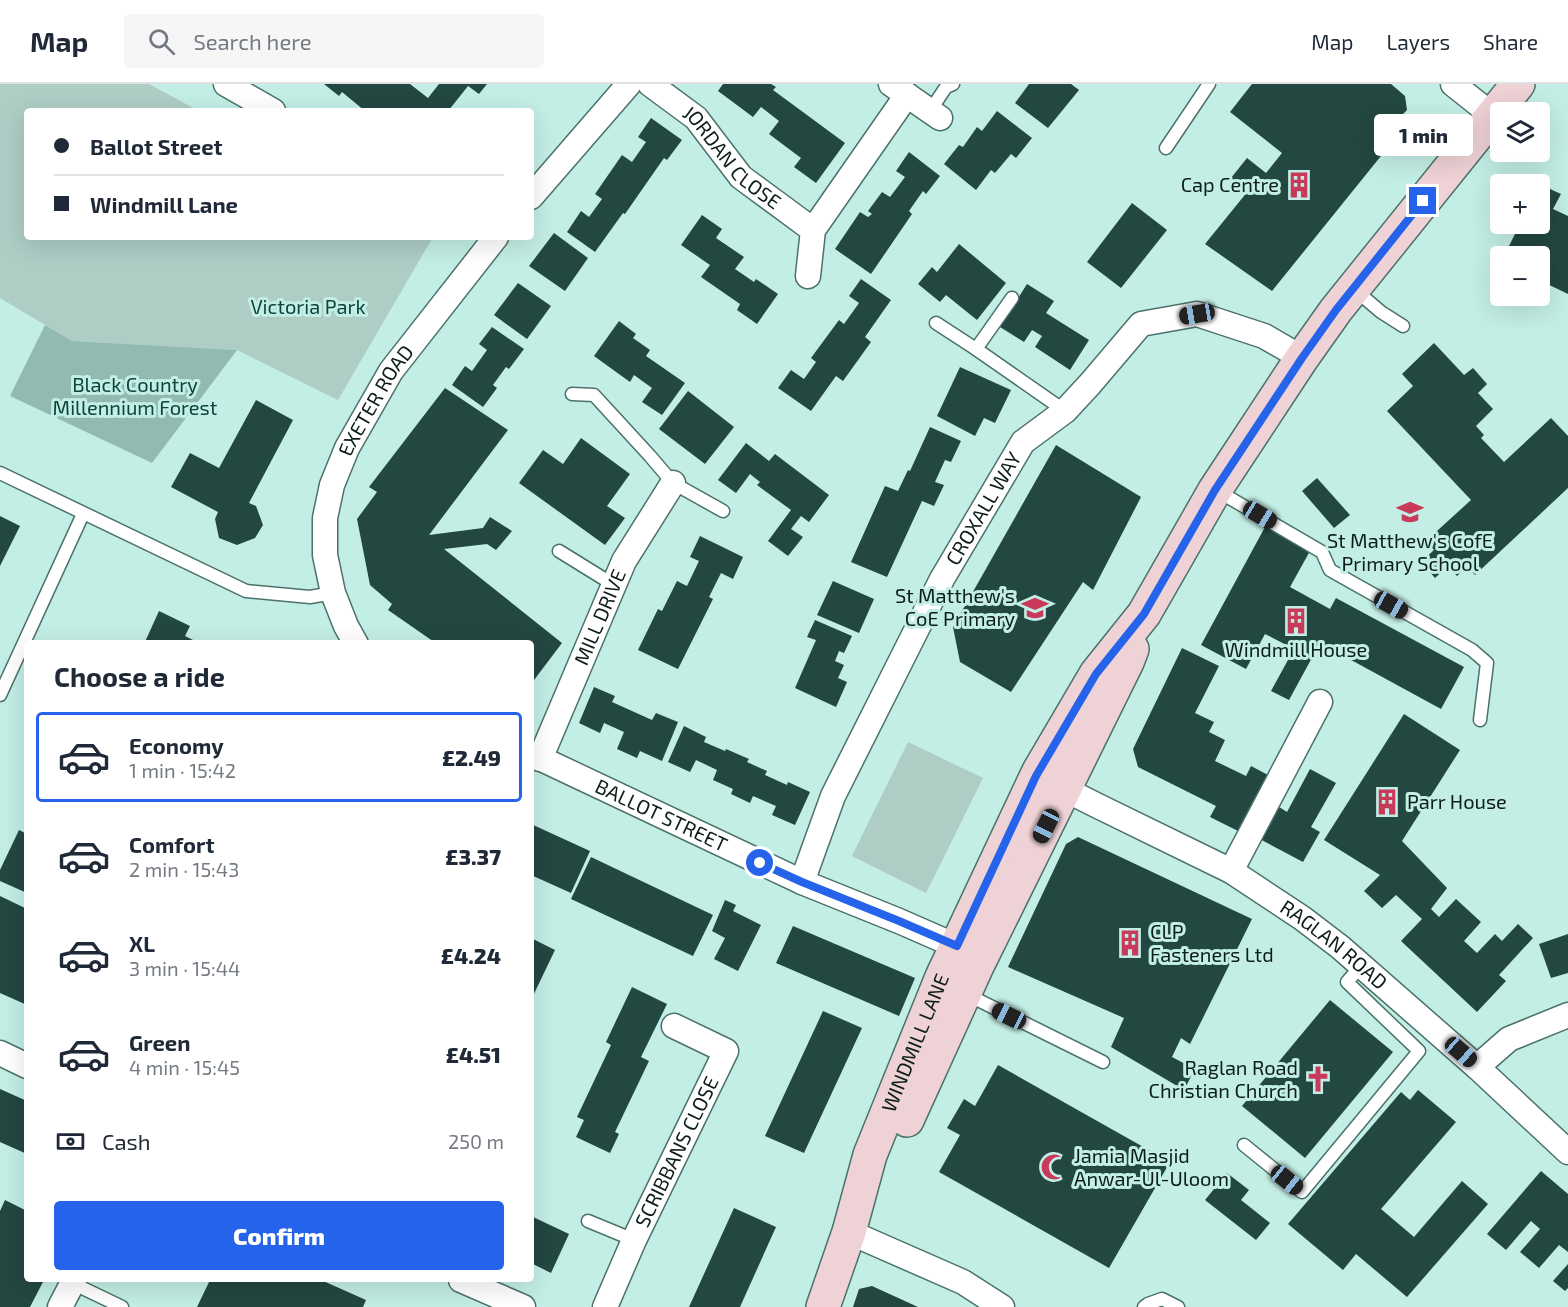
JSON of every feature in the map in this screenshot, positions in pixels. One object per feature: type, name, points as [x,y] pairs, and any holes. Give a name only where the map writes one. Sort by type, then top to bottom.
[{"type":"main road","name":"WINDMILL LANE","points":[[1503,102],[1518,84]]},
{"type":"main road","name":"WINDMILL LANE","points":[[823,1307],[849,1232],[870,1155],[942,977],[1004,845],[1051,780],[1127,662],[1144,614],[1215,490],[1302,358],[1353,288],[1490,117]]},
{"type":"main road","name":"WINDMILL LANE","points":[[849,1232],[889,1160],[968,985],[1010,901],[1051,780]]},
{"type":"street","points":[[534,194],[629,84]]},
{"type":"street","name":"JORDAN CLOSE","points":[[650,84],[696,118],[741,177],[813,230]]},
{"type":"street","points":[[1454,84],[1490,113]]},
{"type":"street","points":[[229,85],[268,108]]},
{"type":"street","points":[[808,276],[813,230],[899,89],[935,114]]},
{"type":"street","name":"EXETER ROAD","points":[[333,593],[325,555],[325,518],[332,485],[347,448],[391,371],[491,240]]},
{"type":"street","name":"CROXALL WAY","points":[[802,882],[833,796],[942,579],[1023,442],[1065,411],[1141,324],[1197,314],[1264,336],[1302,358]]},
{"type":"street","name":"MILL DRIVE","points":[[536,756],[624,561],[673,483]]},
{"type":"street","points":[[333,593],[354,640]]},
{"type":"street","points":[[1232,871],[1320,702]]},
{"type":"street","name":"BALLOT STREET","points":[[536,756],[802,882],[957,946]]},
{"type":"street","name":"RAGLAN ROAD","points":[[1051,780],[1232,871],[1302,918],[1361,966],[1423,1037],[1477,1066],[1568,1152]]},
{"type":"street","points":[[957,946],[969,946],[991,905],[1010,901]]},
{"type":"street","points":[[957,946],[964,957],[968,985]]},
{"type":"street","points":[[1477,1066],[1509,1040],[1568,1015]]},
{"type":"street","name":"SCRIBBANS CLOSE","points":[[604,1307],[726,1050],[674,1026]]},
{"type":"street","points":[[0,1053],[24,1065]]},
{"type":"street","points":[[849,1232],[963,1282],[1002,1307]]},
{"type":"street","points":[[60,1307],[72,1282]]},
{"type":"street","points":[[467,1282],[523,1307]]},
{"type":"lane","points":[[935,114],[946,87],[953,84]]},
{"type":"lane","points":[[1166,148],[1209,84]]},
{"type":"lane","points":[[1353,288],[1403,326]]},
{"type":"lane","points":[[976,349],[1012,298]]},
{"type":"lane","points":[[936,323],[1065,411]]},
{"type":"lane","points":[[572,394],[594,395],[673,483],[723,511]]},
{"type":"lane","points":[[0,473],[246,591],[310,597],[333,593]]},
{"type":"lane","points":[[1215,490],[1322,552],[1330,570],[1472,650],[1487,663],[1480,720]]},
{"type":"lane","points":[[25,640],[83,514]]},
{"type":"lane","points":[[559,551],[614,585]]},
{"type":"lane","points":[[0,695],[24,643]]},
{"type":"lane","points":[[968,985],[1102,1062]]},
{"type":"lane","points":[[1244,1145],[1302,1192],[1423,1037]]},
{"type":"lane","points":[[588,1221],[634,1240]]},
{"type":"lane","points":[[75,1282],[122,1307]]},
{"type":"lane","points":[[1144,1307],[1162,1299],[1178,1307]]},
{"type":"green space","name":"Victoria Park","points":[[0,84],[149,84],[193,108],[24,108],[24,240],[431,240],[338,400],[237,350],[72,341],[0,298]]},
{"type":"green space","name":"Black Country Millennium Forest","points":[[45,325],[72,341],[237,350],[152,463],[10,396]]},
{"type":"green space","points":[[908,742],[983,778],[926,893],[852,856]]},
{"type":"building","points":[[324,84],[410,84],[428,98],[439,84],[487,84],[479,94],[468,86],[451,108],[361,108],[342,92],[339,96]]},
{"type":"building","points":[[723,84],[771,84],[776,87],[773,90],[845,143],[816,183],[794,167],[801,158],[769,134],[779,121],[761,107],[753,117],[718,91]]},
{"type":"building","points":[[1029,84],[1071,84],[1079,90],[1048,128],[1015,103]]},
{"type":"building","name":"Cap Centre","points":[[1252,84],[1391,84],[1405,96],[1407,110],[1398,119],[1406,125],[1272,291],[1205,244],[1248,191],[1231,178],[1247,158],[1266,173],[1282,153],[1230,112]]},
{"type":"building","points":[[997,111],[1032,138],[1016,158],[1011,154],[995,173],[991,170],[976,190],[944,164],[959,145],[963,147],[977,127],[982,131]]},
{"type":"building","points":[[651,118],[682,140],[667,160],[664,158],[595,252],[567,232],[581,211],[589,217],[602,199],[595,194],[622,155],[632,162],[646,142],[638,137]]},
{"type":"building","points":[[909,152],[940,176],[926,194],[923,191],[909,211],[912,214],[871,274],[835,249],[860,212],[868,217],[872,214],[868,211],[882,192],[890,197],[905,177],[896,171]]},
{"type":"building","points":[[1550,189],[1561,194],[1553,209],[1568,216],[1568,294],[1550,285],[1550,246],[1509,246],[1515,234],[1550,234]]},
{"type":"building","points":[[1132,203],[1167,230],[1121,288],[1087,262]]},
{"type":"building","points":[[702,215],[722,229],[716,238],[744,257],[735,269],[754,282],[756,279],[778,294],[757,324],[737,310],[740,304],[701,277],[710,265],[681,245]]},
{"type":"building","points":[[554,233],[588,258],[565,291],[529,266]]},
{"type":"building","points":[[959,244],[1006,283],[977,320],[946,295],[940,302],[918,284],[932,267],[937,272]]},
{"type":"building","points":[[861,279],[891,300],[865,337],[871,342],[843,381],[836,376],[811,411],[778,388],[791,370],[804,379],[816,362],[811,358],[839,320],[844,324],[859,303],[849,296]]},
{"type":"building","points":[[518,283],[551,306],[527,339],[494,315]]},
{"type":"building","points":[[1027,284],[1054,301],[1046,313],[1089,340],[1070,370],[1035,347],[1042,336],[1032,330],[1024,342],[1000,327]]},
{"type":"building","points":[[619,321],[636,334],[633,338],[650,350],[646,356],[685,383],[662,415],[642,402],[652,388],[634,375],[630,382],[594,356]]},
{"type":"building","points":[[492,327],[524,349],[509,369],[506,367],[493,385],[497,388],[483,407],[452,385],[465,366],[472,371],[487,350],[479,344]]},
{"type":"building","points":[[1434,343],[1464,375],[1473,368],[1487,384],[1478,393],[1493,409],[1476,426],[1484,435],[1481,438],[1504,462],[1551,418],[1568,436],[1568,488],[1475,575],[1467,566],[1457,576],[1448,566],[1435,578],[1421,562],[1434,550],[1426,541],[1471,500],[1387,411],[1413,386],[1402,374]]},
{"type":"building","points":[[960,367],[1011,390],[995,423],[984,418],[975,436],[937,416]]},
{"type":"building","points":[[445,388],[508,430],[429,535],[483,528],[490,517],[512,531],[496,550],[487,544],[444,549],[562,643],[534,680],[534,640],[431,640],[388,610],[392,604],[370,585],[357,519],[377,492],[369,487]]},
{"type":"building","points":[[688,391],[734,427],[705,464],[659,429]]},
{"type":"building","points":[[256,400],[293,420],[249,503],[256,506],[263,525],[255,538],[237,545],[219,538],[215,519],[218,512],[171,487],[190,453],[219,468]]},
{"type":"building","points":[[930,427],[961,441],[951,462],[945,460],[935,482],[944,485],[934,506],[922,501],[887,577],[851,562],[885,486],[898,491]]},
{"type":"building","points":[[581,438],[630,474],[607,506],[625,518],[605,545],[519,483],[543,450],[563,464]]},
{"type":"building","points":[[746,443],[769,461],[775,454],[829,495],[809,522],[801,516],[791,529],[803,537],[788,556],[768,541],[791,510],[757,485],[760,482],[750,474],[736,493],[718,480]]},
{"type":"building","points":[[1056,445],[1141,497],[1093,590],[1083,582],[1011,692],[960,662],[953,627]]},
{"type":"building","points":[[1317,478],[1350,515],[1334,528],[1302,491]]},
{"type":"building","points":[[0,516],[20,526],[0,566]]},
{"type":"building","name":"Windmill House","points":[[1265,527],[1310,551],[1290,587],[1330,609],[1336,598],[1464,667],[1441,709],[1320,643],[1289,700],[1271,691],[1294,649],[1265,634],[1246,669],[1201,645]]},
{"type":"building","points":[[700,536],[743,557],[733,579],[721,573],[709,597],[713,599],[678,669],[638,650],[658,609],[662,611],[677,581],[687,586],[699,561],[690,557]]},
{"type":"building","points":[[833,581],[874,599],[859,633],[817,615]]},
{"type":"building","points":[[159,611],[190,626],[185,636],[193,640],[146,640]]},
{"type":"building","points":[[815,620],[852,636],[844,653],[839,651],[835,661],[844,665],[838,678],[847,682],[836,707],[795,688],[816,640],[807,637]]},
{"type":"building","points":[[1182,648],[1219,666],[1195,713],[1214,722],[1209,732],[1225,740],[1215,761],[1246,776],[1251,766],[1268,775],[1240,832],[1210,817],[1216,806],[1138,767],[1133,749]]},
{"type":"building","points":[[594,687],[615,696],[612,702],[652,720],[656,713],[678,722],[662,761],[640,751],[637,758],[617,749],[624,732],[604,723],[600,733],[579,723]]},
{"type":"building","points":[[1404,714],[1460,750],[1402,841],[1447,888],[1431,909],[1439,917],[1456,899],[1481,922],[1464,941],[1477,953],[1495,934],[1502,941],[1518,924],[1533,938],[1499,975],[1506,981],[1477,1012],[1401,941],[1422,919],[1396,895],[1382,908],[1364,891],[1380,875],[1324,840]]},
{"type":"building","points":[[684,726],[706,737],[704,742],[749,759],[747,762],[767,771],[765,775],[810,792],[795,825],[772,815],[776,806],[753,796],[750,803],[731,794],[733,789],[713,780],[717,770],[696,760],[690,772],[668,762]]},
{"type":"building","points":[[1310,769],[1336,783],[1311,827],[1320,832],[1303,862],[1258,838],[1276,805],[1287,812]]},
{"type":"building","points":[[534,825],[590,851],[571,893],[534,876]]},
{"type":"building","points":[[19,830],[24,832],[24,892],[0,881],[0,870]]},
{"type":"building","name":"CLP Fasteners Ltd","points":[[1078,837],[1252,919],[1190,1044],[1181,1038],[1172,1057],[1195,1069],[1184,1090],[1111,1047],[1124,1018],[1008,967],[1066,844]]},
{"type":"building","points":[[591,857],[713,915],[693,956],[571,899]]},
{"type":"building","points":[[0,896],[24,908],[24,1004],[0,993]]},
{"type":"building","points":[[725,900],[736,905],[733,911],[761,925],[738,971],[714,959],[725,938],[712,931]]},
{"type":"building","points":[[793,926],[915,978],[899,1016],[776,963]]},
{"type":"building","points":[[1568,934],[1568,973],[1551,978],[1539,944]]},
{"type":"building","points":[[534,940],[555,950],[534,994]]},
{"type":"building","points":[[632,987],[667,1004],[641,1057],[649,1061],[615,1132],[619,1134],[610,1153],[576,1137],[584,1120],[577,1117],[611,1045],[606,1042]]},
{"type":"building","name":"Raglan Road Christian Church","points":[[1330,1000],[1393,1052],[1305,1158],[1242,1106]]},
{"type":"building","points":[[823,1011],[862,1028],[804,1153],[765,1136]]},
{"type":"building","name":"Jamia Masjid Anwar-Ul-Uloom","points":[[998,1065],[1170,1162],[1109,1268],[939,1172],[960,1135],[947,1128],[964,1099],[975,1106]]},
{"type":"building","points":[[0,1089],[24,1100],[24,1153],[0,1142]]},
{"type":"building","points":[[1418,1090],[1456,1122],[1381,1209],[1414,1237],[1462,1181],[1488,1204],[1407,1297],[1356,1254],[1343,1270],[1288,1224],[1401,1092],[1410,1100]]},
{"type":"building","points":[[1541,1171],[1568,1194],[1568,1252],[1559,1245],[1539,1268],[1520,1252],[1540,1229],[1531,1221],[1506,1250],[1487,1234]]},
{"type":"building","points":[[1227,1173],[1249,1190],[1241,1200],[1270,1223],[1256,1240],[1205,1200]]},
{"type":"building","points":[[5,1200],[24,1210],[24,1282],[43,1282],[30,1307],[0,1307],[0,1211]]},
{"type":"building","points":[[734,1208],[776,1227],[740,1307],[689,1307]]},
{"type":"building","points":[[534,1217],[569,1234],[551,1273],[534,1264]]},
{"type":"building","points":[[1568,1264],[1568,1288],[1565,1291],[1553,1281]]},
{"type":"building","points":[[209,1282],[326,1282],[366,1300],[363,1307],[197,1307]]},
{"type":"building","points":[[872,1286],[918,1307],[853,1307],[859,1289]]},
{"type":"place","name":"Cap Centre","points":[[1299,185]]},
{"type":"place","name":"St Matthew's CofE Primary School","points":[[1410,512]]},
{"type":"place","name":"St Matthew's CoE Primary","points":[[1035,608]]},
{"type":"place","name":"Windmill House","points":[[1296,621]]},
{"type":"place","name":"Parr House","points":[[1387,802]]},
{"type":"place","name":"CLP Fasteners Ltd","points":[[1130,943]]},
{"type":"place","name":"Raglan Road Christian Church","points":[[1318,1079]]},
{"type":"place","name":"Jamia Masjid Anwar-Ul-Uloom","points":[[1054,1167]]},
{"type":"route","points":[[760,863],[957,946],[1036,776],[1096,674],[1144,614],[1215,490],[1302,358],[1336,310],[1423,201]]}]
